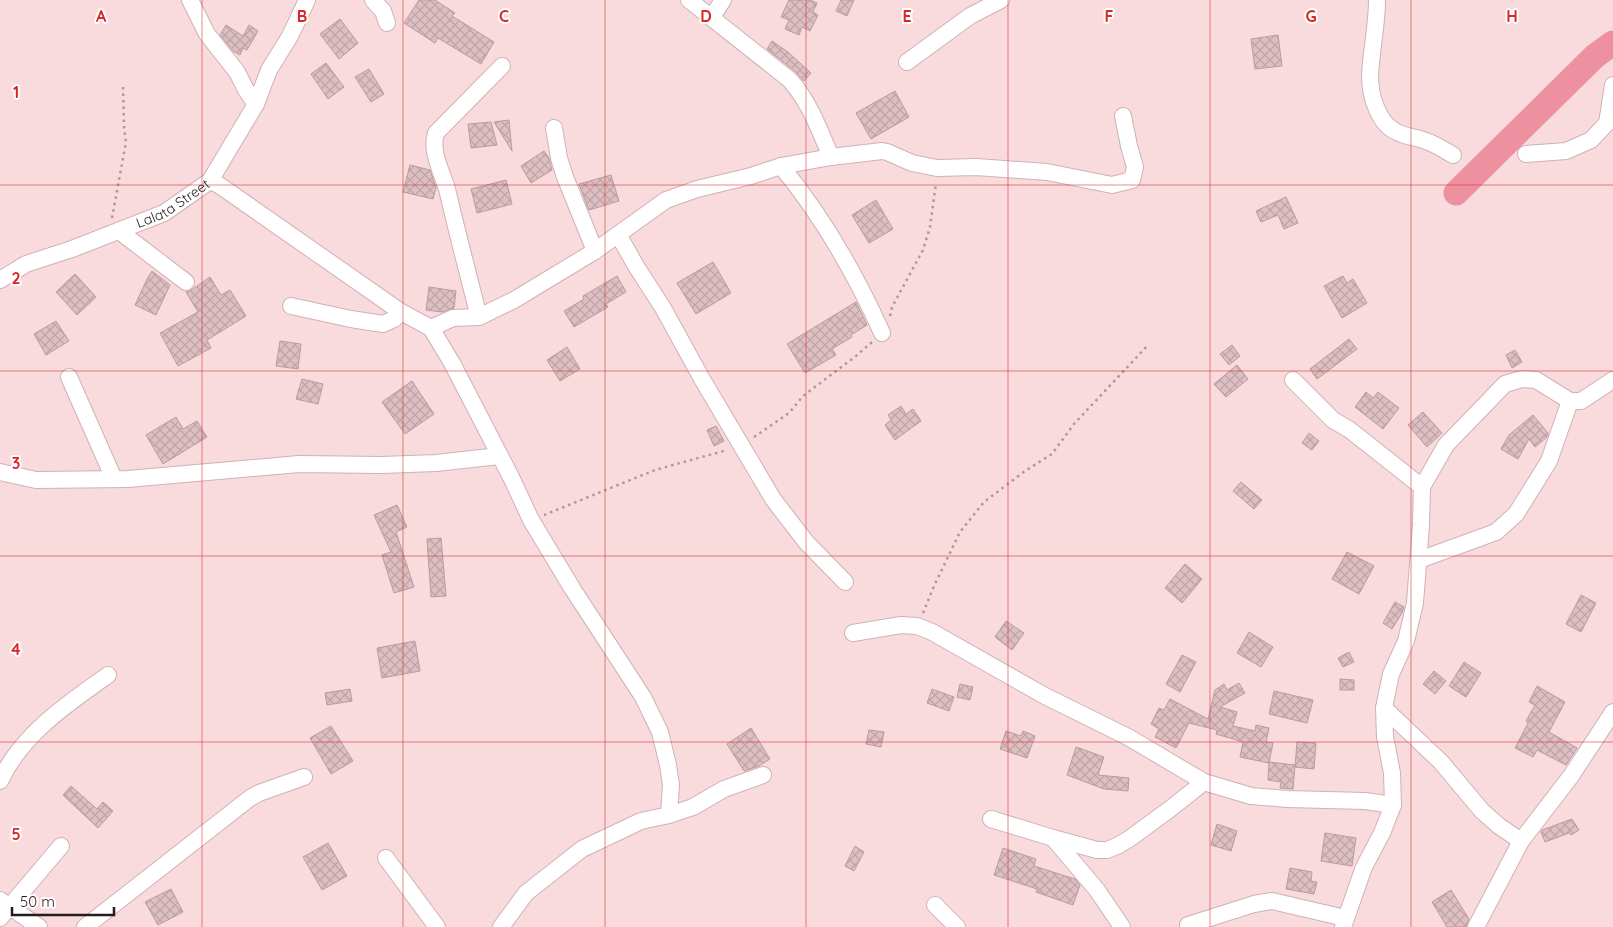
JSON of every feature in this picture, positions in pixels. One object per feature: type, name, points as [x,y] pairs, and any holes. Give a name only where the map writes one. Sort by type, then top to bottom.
[{"type":"street","points":[[190,0],[206,34],[238,72],[246,90],[256,104]]},
{"type":"street","name":"Lalata Street","points":[[0,280],[26,264],[72,249],[164,213],[210,181],[256,104],[269,70],[290,36],[307,0]]},
{"type":"street","points":[[373,0],[383,11],[388,22]]},
{"type":"street","points":[[689,0],[790,80],[802,94],[814,116],[831,157]]},
{"type":"street","points":[[712,17],[723,0]]},
{"type":"street","points":[[907,62],[970,16],[1001,0]]},
{"type":"street","points":[[1377,0],[1370,77],[1372,95],[1384,124],[1396,132],[1428,141],[1453,155]]},
{"type":"street","points":[[479,317],[445,181],[436,156],[434,140],[436,134],[502,66]]},
{"type":"street","points":[[1526,154],[1566,151],[1590,140],[1607,123],[1613,85]]},
{"type":"street","points":[[431,328],[454,318],[479,317],[514,300],[596,252],[666,200],[697,189],[751,176],[781,166],[831,157],[887,152],[912,163],[937,168],[976,167],[1047,172],[1112,186],[1132,180],[1135,167],[1123,116]]},
{"type":"street","points":[[554,128],[559,158],[565,177],[596,252]]},
{"type":"street","points":[[781,166],[810,203],[836,242],[859,284],[882,333]]},
{"type":"street","points":[[210,181],[219,185],[400,312],[431,328],[452,363],[531,520],[572,588],[643,697],[660,732],[671,785],[669,815]]},
{"type":"street","points":[[114,233],[186,282]]},
{"type":"street","points":[[619,236],[663,308],[702,379],[773,499],[806,542],[845,582]]},
{"type":"street","points":[[291,306],[383,324],[394,319],[400,312]]},
{"type":"street","points":[[69,377],[114,479]]},
{"type":"street","points":[[1188,925],[1254,904],[1272,902],[1344,922],[1364,867],[1394,805],[1392,773],[1385,737],[1384,708],[1391,674],[1406,641],[1415,603],[1422,524],[1422,487],[1446,445],[1504,384],[1522,379],[1536,380],[1570,401],[1581,402],[1613,380]]},
{"type":"street","points":[[1293,380],[1333,420],[1350,430],[1422,487]]},
{"type":"street","points":[[1419,560],[1496,532],[1516,514],[1549,461],[1570,401]]},
{"type":"street","points":[[0,472],[36,480],[114,479],[299,464],[381,465],[436,463],[499,456]]},
{"type":"street","points":[[853,633],[901,625],[917,626],[932,632],[1045,696],[1128,737],[1204,782],[1251,796],[1365,801],[1394,805]]},
{"type":"street","points":[[0,781],[16,753],[29,738],[66,705],[108,675]]},
{"type":"street","points":[[1384,708],[1441,762],[1482,811],[1499,826],[1522,841]]},
{"type":"street","points":[[1476,927],[1522,841],[1571,776],[1613,712]]},
{"type":"street","points":[[501,927],[526,894],[582,849],[641,821],[694,807],[724,789],[763,775]]},
{"type":"street","points":[[85,927],[250,798],[304,777]]},
{"type":"street","points":[[991,819],[1097,850],[1107,850],[1129,839],[1204,782]]},
{"type":"street","points":[[1053,838],[1097,890],[1122,927]]},
{"type":"street","points":[[39,927],[3,909],[61,846]]},
{"type":"street","points":[[386,858],[437,927]]},
{"type":"street","points":[[935,905],[956,927]]},
{"type":"path","points":[[114,233],[126,142],[123,86]]},
{"type":"path","points":[[917,626],[960,532],[984,502],[1052,454],[1074,424],[1148,344]]},
{"type":"path","points":[[531,520],[655,470],[741,446]]},
{"type":"building","points":[[419,0],[435,0],[455,13],[452,16],[494,42],[481,64],[438,38],[435,43],[404,23]]},
{"type":"building","points":[[789,0],[810,0],[817,3],[813,12],[818,15],[810,31],[802,27],[799,35],[785,29],[789,20],[781,17]]},
{"type":"building","points":[[841,0],[854,0],[847,16],[836,11]]},
{"type":"building","points":[[340,19],[358,43],[339,59],[320,34]]},
{"type":"building","points":[[226,25],[243,36],[249,25],[258,31],[247,50],[243,48],[240,55],[233,51],[220,35]]},
{"type":"building","points":[[1278,35],[1282,66],[1255,69],[1251,39]]},
{"type":"building","points":[[772,41],[788,52],[811,73],[804,81],[796,72],[767,49]]},
{"type":"building","points":[[326,63],[344,87],[328,99],[311,74]]},
{"type":"building","points":[[369,69],[384,94],[371,102],[355,77]]},
{"type":"building","points":[[895,91],[909,117],[871,139],[856,113]]},
{"type":"building","points":[[509,120],[512,151],[494,122]]},
{"type":"building","points":[[491,122],[497,145],[471,148],[468,124]]},
{"type":"building","points":[[544,151],[549,158],[552,170],[531,183],[521,166]]},
{"type":"building","points":[[410,165],[430,170],[436,188],[433,199],[403,192]]},
{"type":"building","points":[[611,175],[619,201],[589,210],[579,184]]},
{"type":"building","points":[[506,180],[512,204],[477,213],[471,189]]},
{"type":"building","points":[[1286,197],[1298,223],[1284,229],[1278,215],[1261,222],[1256,211]]},
{"type":"building","points":[[876,200],[893,229],[869,243],[852,215]]},
{"type":"building","points":[[713,262],[731,293],[696,314],[677,283]]},
{"type":"building","points":[[152,271],[170,285],[156,315],[135,305]]},
{"type":"building","points":[[75,274],[96,297],[77,315],[56,292]]},
{"type":"building","points":[[617,276],[626,292],[606,304],[608,307],[574,327],[564,311],[584,299],[583,296]]},
{"type":"building","points":[[1343,276],[1347,283],[1353,279],[1367,303],[1342,318],[1324,286]]},
{"type":"building","points":[[210,277],[221,295],[230,290],[246,316],[207,340],[211,348],[178,366],[160,333],[198,312],[186,292]]},
{"type":"building","points":[[429,287],[456,291],[454,308],[442,312],[426,310]]},
{"type":"building","points":[[856,302],[867,325],[832,349],[836,355],[805,373],[787,344]]},
{"type":"building","points":[[56,321],[69,341],[46,355],[34,334]]},
{"type":"building","points":[[1349,339],[1357,349],[1317,379],[1310,369]]},
{"type":"building","points":[[280,341],[301,344],[298,369],[276,366]]},
{"type":"building","points":[[1232,345],[1240,356],[1229,365],[1220,354]]},
{"type":"building","points":[[567,347],[580,369],[560,381],[547,360]]},
{"type":"building","points":[[1515,350],[1522,362],[1512,368],[1506,355]]},
{"type":"building","points":[[1237,365],[1248,379],[1226,397],[1214,384]]},
{"type":"building","points":[[302,379],[323,384],[318,404],[296,399]]},
{"type":"building","points":[[412,381],[434,414],[405,434],[382,402]]},
{"type":"building","points":[[1366,392],[1373,398],[1378,392],[1399,408],[1383,429],[1355,407]]},
{"type":"building","points":[[901,406],[906,414],[913,409],[921,421],[895,440],[885,425],[891,420],[888,415]]},
{"type":"building","points":[[1423,412],[1442,433],[1427,447],[1408,425]]},
{"type":"building","points":[[1533,415],[1548,433],[1547,437],[1535,447],[1529,439],[1518,459],[1501,449],[1509,435]]},
{"type":"building","points":[[176,417],[183,429],[197,421],[207,437],[163,464],[146,435]]},
{"type":"building","points":[[716,426],[724,441],[714,446],[707,430]]},
{"type":"building","points":[[1309,433],[1319,441],[1312,450],[1302,443]]},
{"type":"building","points":[[1241,482],[1262,500],[1254,509],[1233,491]]},
{"type":"building","points":[[397,505],[407,527],[396,532],[414,587],[394,593],[382,555],[391,552],[374,515]]},
{"type":"building","points":[[441,538],[446,596],[431,597],[427,539]]},
{"type":"building","points":[[1347,552],[1374,566],[1359,594],[1332,579]]},
{"type":"building","points":[[1185,564],[1202,579],[1182,603],[1165,588]]},
{"type":"building","points":[[1581,595],[1596,603],[1581,632],[1566,624]]},
{"type":"building","points":[[1395,602],[1404,607],[1392,629],[1383,623]]},
{"type":"building","points":[[1006,621],[1024,633],[1012,650],[995,637]]},
{"type":"building","points":[[1249,632],[1273,647],[1261,667],[1237,653]]},
{"type":"building","points":[[415,641],[420,671],[382,678],[377,648]]},
{"type":"building","points":[[1349,652],[1354,662],[1343,667],[1338,658]]},
{"type":"building","points":[[1182,655],[1196,662],[1180,692],[1166,684]]},
{"type":"building","points":[[1464,662],[1481,673],[1466,697],[1449,686]]},
{"type":"building","points":[[1434,671],[1446,681],[1435,694],[1423,684]]},
{"type":"building","points":[[1340,679],[1354,680],[1354,690],[1340,690]]},
{"type":"building","points":[[1239,683],[1245,693],[1220,707],[1237,712],[1233,726],[1255,731],[1256,725],[1269,728],[1266,742],[1273,743],[1269,763],[1240,757],[1243,742],[1216,734],[1217,730],[1189,723],[1176,748],[1155,737],[1159,729],[1151,724],[1159,708],[1164,710],[1170,699],[1208,719],[1215,690],[1224,684],[1227,690]]},
{"type":"building","points":[[960,684],[973,687],[970,700],[957,697]]},
{"type":"building","points":[[1537,686],[1565,702],[1549,732],[1577,748],[1566,765],[1537,750],[1533,757],[1515,748],[1535,705],[1529,702]]},
{"type":"building","points":[[350,689],[352,701],[327,705],[325,693]]},
{"type":"building","points":[[932,689],[954,697],[949,711],[927,703]]},
{"type":"building","points":[[1274,691],[1313,700],[1307,723],[1269,714]]},
{"type":"building","points":[[331,726],[353,761],[331,774],[310,738]]},
{"type":"building","points":[[751,728],[770,759],[759,766],[744,771],[727,744]]},
{"type":"building","points":[[869,730],[884,732],[881,747],[866,744]]},
{"type":"building","points":[[1006,731],[1021,736],[1023,731],[1035,736],[1027,758],[1000,749]]},
{"type":"building","points":[[1297,742],[1316,743],[1314,769],[1295,767]]},
{"type":"building","points":[[1076,747],[1104,757],[1098,775],[1129,778],[1128,791],[1104,789],[1067,775]]},
{"type":"building","points":[[1269,762],[1295,765],[1293,789],[1280,788],[1281,782],[1268,780]]},
{"type":"building","points":[[71,786],[97,809],[103,802],[113,811],[98,828],[63,795]]},
{"type":"building","points":[[1572,819],[1579,830],[1571,835],[1569,833],[1545,842],[1542,830]]},
{"type":"building","points":[[1217,824],[1237,831],[1231,851],[1211,845]]},
{"type":"building","points":[[1325,833],[1356,838],[1352,866],[1321,861]]},
{"type":"building","points":[[328,843],[347,876],[322,890],[303,857]]},
{"type":"building","points":[[855,846],[864,852],[854,871],[845,866]]},
{"type":"building","points":[[1003,848],[1036,859],[1034,866],[1075,879],[1080,885],[1073,905],[1036,892],[1037,889],[994,875]]},
{"type":"building","points":[[1290,868],[1312,872],[1311,881],[1317,882],[1314,894],[1286,889]]},
{"type":"building","points":[[171,889],[183,912],[158,925],[145,902]]},
{"type":"building","points":[[1451,890],[1469,919],[1466,927],[1447,927],[1432,902]]},
{"type":"waterway","points":[[1456,193],[1595,56],[1613,43]]}]
